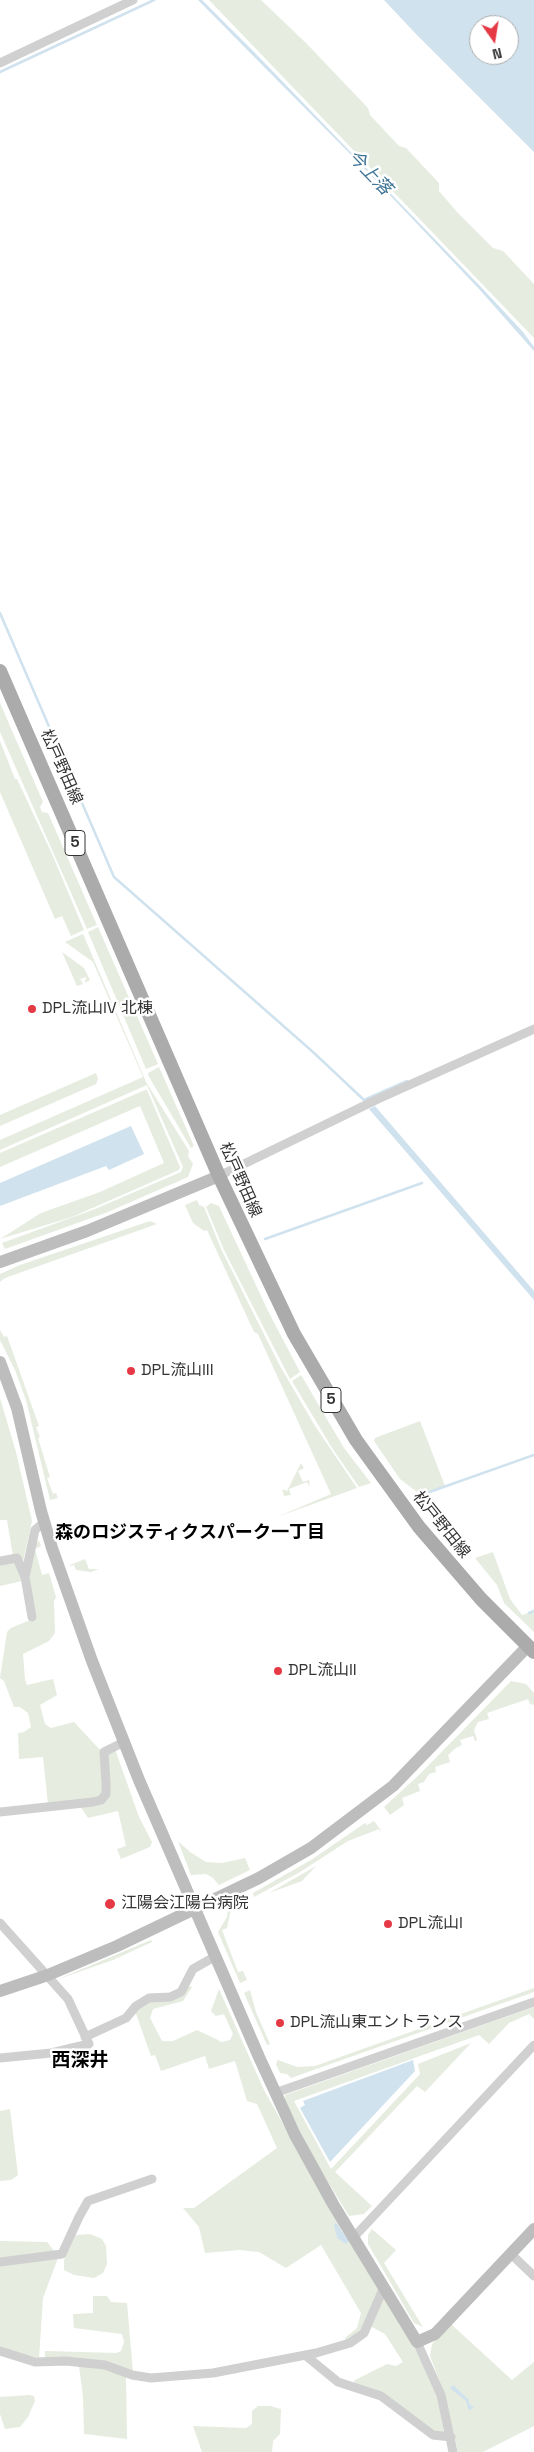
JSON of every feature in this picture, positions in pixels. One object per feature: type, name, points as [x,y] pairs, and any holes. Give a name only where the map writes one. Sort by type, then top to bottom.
[{"type":"main road","name":"松戸野田線","points":[[0,671],[219,1176],[275,1297],[322,1384],[356,1440],[437,1550],[481,1599],[531,1649]]},
{"type":"street","points":[[0,62],[132,0]]},
{"type":"street","points":[[0,1262],[87,1231],[219,1176],[378,1100],[534,1029]]},
{"type":"street","points":[[0,1362],[17,1408],[44,1522],[83,1635],[124,1742],[275,2093],[316,2174],[417,2342],[436,2383],[454,2452]]},
{"type":"street","points":[[25,1577],[35,1530],[44,1522]]},
{"type":"street","points":[[0,1561],[17,1558],[25,1577],[32,1618]]},
{"type":"street","points":[[0,1991],[48,1975],[195,1909],[288,1862],[370,1805],[417,1762],[531,1649]]},
{"type":"street","points":[[0,1812],[101,1800],[106,1794],[104,1752],[124,1742]]},
{"type":"street","points":[[0,1923],[68,1999],[89,2044],[51,2053],[0,2058]]},
{"type":"street","points":[[85,2037],[126,2018],[136,2006],[149,1998],[170,1997],[181,1992],[193,1969],[216,1956]]},
{"type":"street","points":[[275,2093],[534,2002]]},
{"type":"street","points":[[354,2237],[534,2045]]},
{"type":"street","points":[[0,2262],[62,2254],[88,2201],[152,2179]]},
{"type":"street","points":[[417,2342],[435,2334],[534,2229]]},
{"type":"street","points":[[511,2254],[534,2276]]},
{"type":"street","points":[[0,2351],[36,2362],[66,2361],[104,2365],[132,2375],[151,2378],[213,2373],[305,2355],[350,2343],[359,2338],[367,2327],[384,2287]]},
{"type":"street","points":[[305,2355],[338,2382],[381,2396],[433,2435],[451,2437]]},
{"type":"shaded area","points":[[209,0],[261,0],[306,43],[368,108],[370,115],[399,146],[406,148],[439,183],[439,191],[457,212],[493,248],[503,251],[534,284],[534,338]]},
{"type":"shaded area","points":[[0,703],[43,802],[40,807],[42,812],[48,813],[97,925],[87,929],[0,732]]},
{"type":"shaded area","points":[[0,741],[15,779],[17,779],[52,854],[84,930],[71,936],[62,916],[55,919],[0,792]]},
{"type":"shaded area","points":[[98,927],[158,1064],[146,1069],[88,932]]},
{"type":"shaded area","points":[[83,934],[146,1082],[189,1151],[188,1156],[193,1164],[188,1177],[108,1212],[5,1249],[2,1243],[95,1209],[181,1172],[183,1167],[147,1085],[0,1150],[0,1140],[143,1077],[93,962],[65,942]]},
{"type":"shaded area","points":[[62,952],[84,968],[90,980],[85,983],[86,977],[80,979],[83,984],[77,986]]},
{"type":"shaded area","points":[[159,1067],[194,1146],[191,1148],[148,1075],[148,1073]]},
{"type":"shaded area","points":[[96,1073],[98,1079],[96,1084],[0,1126],[0,1115]]},
{"type":"shaded area","points":[[147,1090],[180,1167],[179,1170],[72,1217],[0,1239],[41,1213],[100,1192],[164,1163],[140,1106],[0,1167],[0,1153]]},
{"type":"shaded area","points":[[197,1200],[199,1205],[204,1207],[222,1251],[280,1366],[315,1426],[357,1488],[277,1517],[331,1494],[258,1334],[254,1332],[207,1230],[204,1231],[193,1223],[185,1205]]},
{"type":"shaded area","points":[[211,1203],[219,1206],[268,1311],[300,1372],[290,1379],[224,1250],[206,1207]]},
{"type":"shaded area","points":[[150,1221],[157,1224],[5,1278],[0,1282],[0,1274],[20,1265]]},
{"type":"shaded area","points":[[0,1330],[4,1337],[7,1336],[39,1426],[36,1427],[40,1437],[38,1438],[50,1477],[47,1478],[53,1494],[56,1493],[58,1498],[50,1500],[26,1400],[15,1370],[0,1340]]},
{"type":"shaded area","points":[[301,1375],[344,1448],[371,1483],[359,1487],[332,1448],[292,1381]]},
{"type":"shaded area","points":[[0,1398],[16,1452],[32,1521],[22,1567],[13,1556],[7,1520],[0,1520]]},
{"type":"shaded area","points":[[420,1421],[445,1486],[421,1495],[400,1479],[374,1441],[375,1438]]},
{"type":"shaded area","points":[[301,1463],[304,1468],[298,1471],[303,1482],[309,1480],[310,1487],[307,1482],[289,1489],[291,1495],[284,1496],[282,1489],[287,1491]]},
{"type":"shaded area","points":[[39,1541],[41,1546],[35,1549],[42,1575],[49,1573],[56,1597],[54,1601],[55,1633],[49,1641],[23,1654],[25,1680],[27,1685],[53,1679],[57,1695],[40,1705],[45,1724],[51,1728],[74,1722],[102,1752],[104,1790],[98,1798],[48,1804],[43,1757],[19,1759],[18,1733],[24,1732],[31,1727],[28,1713],[20,1707],[14,1707],[4,1681],[0,1678],[7,1632],[11,1628],[35,1618],[28,1577],[35,1542]]},
{"type":"shaded area","points":[[493,1552],[510,1599],[522,1615],[534,1611],[534,1632],[504,1603],[497,1585],[475,1558]]},
{"type":"shaded area","points":[[85,1559],[89,1569],[99,1569],[91,1572],[76,1570],[74,1565],[70,1566]]},
{"type":"shaded area","points":[[17,1562],[22,1581],[0,1586],[0,1565]]},
{"type":"shaded area","points":[[511,1681],[526,1684],[534,1693],[534,1705],[530,1704],[528,1699],[487,1713],[489,1719],[478,1722],[474,1730],[477,1740],[475,1741],[473,1736],[460,1740],[462,1745],[448,1755],[450,1762],[435,1767],[436,1772],[429,1774],[424,1782],[418,1784],[420,1791],[402,1798],[404,1805],[390,1815],[384,1807],[420,1774]]},
{"type":"shaded area","points":[[115,1749],[139,1817],[152,1842],[150,1847],[121,1859],[117,1849],[126,1846],[118,1811],[88,1818],[80,1806],[105,1799],[106,1756]]},
{"type":"shaded area","points":[[374,1821],[380,1829],[381,1833],[379,1829],[348,1841],[300,1872],[254,1897],[253,1893],[311,1860],[365,1823],[367,1825]]},
{"type":"shaded area","points":[[178,1841],[190,1852],[206,1862],[222,1863],[245,1858],[250,1870],[219,1885],[206,1874],[191,1875]]},
{"type":"shaded area","points":[[316,1866],[302,1881],[269,1893],[304,1873]]},
{"type":"shaded area","points":[[249,1895],[251,1898],[231,1909],[227,1928],[222,1930],[238,1972],[243,1971],[247,1980],[240,1983],[218,1932],[227,1917],[229,1904]]},
{"type":"shaded area","points":[[151,1940],[152,1942],[113,1960],[56,1980]]},
{"type":"shaded area","points":[[189,1986],[192,1987],[183,2001],[153,2009],[150,2018],[162,2041],[173,2041],[197,2030],[222,2042],[230,2040],[233,2034],[224,2014],[216,2016],[211,2011],[219,1989],[264,2090],[342,2229],[336,2233],[337,2238],[343,2231],[379,2290],[365,2326],[346,2342],[345,2338],[357,2328],[361,2313],[321,2245],[286,2268],[259,2252],[240,2250],[205,2253],[199,2227],[183,2208],[194,2208],[277,2148],[257,2104],[247,2101],[235,2061],[209,2069],[205,2056],[161,2071],[155,2055],[151,2056],[135,2011],[141,2006]]},
{"type":"shaded area","points":[[534,1988],[534,1992],[291,2078],[287,2074],[280,2073],[276,2064],[278,2060],[297,2067],[315,2066]]},
{"type":"shaded area","points":[[250,1990],[256,2012],[270,2044],[267,2045],[244,1993]]},
{"type":"shaded area","points":[[534,2007],[534,2019],[529,2014],[509,2023],[489,2044],[479,2035],[294,2101],[331,2169],[420,2074],[418,2064],[471,2043],[425,2092],[417,2086],[335,2172],[372,2206],[364,2214],[349,2216],[318,2166],[284,2100],[285,2095]]},
{"type":"shaded area","points":[[10,2109],[18,2175],[11,2180],[0,2181],[0,2111]]},
{"type":"shaded area","points":[[372,2229],[396,2250],[384,2263],[423,2327],[414,2323],[368,2244],[368,2235]]},
{"type":"shaded area","points":[[90,2234],[102,2239],[106,2246],[107,2264],[103,2273],[94,2278],[74,2275],[64,2270],[64,2260],[76,2235]]},
{"type":"shaded area","points":[[0,2241],[47,2242],[55,2252],[0,2259]]},
{"type":"shaded area","points":[[58,2258],[43,2298],[39,2358],[0,2349],[0,2265]]},
{"type":"shaded area","points":[[93,2296],[107,2296],[111,2302],[127,2303],[133,2372],[97,2360],[45,2359],[45,2351],[116,2353],[121,2351],[124,2342],[122,2334],[74,2328],[73,2314],[93,2313]]},
{"type":"shaded area","points":[[383,2297],[418,2354],[437,2395],[444,2432],[430,2431],[353,2384],[355,2380],[387,2364],[396,2366],[403,2362],[385,2334],[370,2326]]},
{"type":"shaded area","points":[[451,2324],[512,2380],[534,2362],[534,2426],[483,2452],[458,2452],[444,2393],[430,2356],[432,2344]]},
{"type":"shaded area","points":[[79,2366],[110,2370],[126,2376],[127,2439],[84,2434],[83,2397]]},
{"type":"shaded area","points":[[34,2396],[35,2401],[28,2417],[20,2427],[5,2429],[0,2414],[0,2397]]},
{"type":"shaded area","points":[[258,2406],[270,2406],[281,2409],[280,2434],[273,2441],[272,2452],[202,2452],[193,2426],[246,2428],[252,2424],[252,2411]]},
{"type":"water","name":"今上落","points":[[198,0],[202,0],[255,53],[481,287],[523,332],[534,347],[534,351],[479,289],[363,167]]},
{"type":"water","points":[[384,0],[534,0],[534,152],[415,33]]},
{"type":"water","points":[[375,1106],[534,1291],[534,1300],[369,1109]]},
{"type":"water","points":[[131,1126],[144,1154],[109,1170],[106,1166],[0,1206],[0,1183]]},
{"type":"water","points":[[413,2060],[415,2071],[330,2162],[300,2108],[305,2105],[303,2101]]},
{"type":"water","points":[[336,2223],[349,2241],[346,2244],[337,2238],[334,2225]]},
{"type":"water","points":[[453,2385],[468,2399],[470,2405],[474,2407],[469,2411],[466,2401],[450,2388]]},
{"type":"waterway","points":[[0,72],[154,0]]},
{"type":"waterway","points":[[0,613],[114,877],[313,1052],[364,1100],[407,1081]]},
{"type":"waterway","points":[[265,1239],[422,1183]]},
{"type":"waterway","points":[[421,1495],[534,1455]]},
{"type":"waterway","points":[[529,1613],[534,1611]]},
{"type":"place","name":"DPL流山IV 北棟","points":[[32,1009]]},
{"type":"place","name":"DPL流山III","points":[[131,1371]]},
{"type":"place","name":"DPL流山II","points":[[278,1671]]},
{"type":"place","name":"江陽会江陽台病院","points":[[110,1904]]},
{"type":"place","name":"DPL流山I","points":[[388,1924]]},
{"type":"place","name":"DPL流山東エントランス","points":[[280,2023]]},
{"type":"district","name":"森のロジスティクスパーク一丁目","points":[[190,1533]]},
{"type":"district","name":"西深井","points":[[80,2061]]}]
